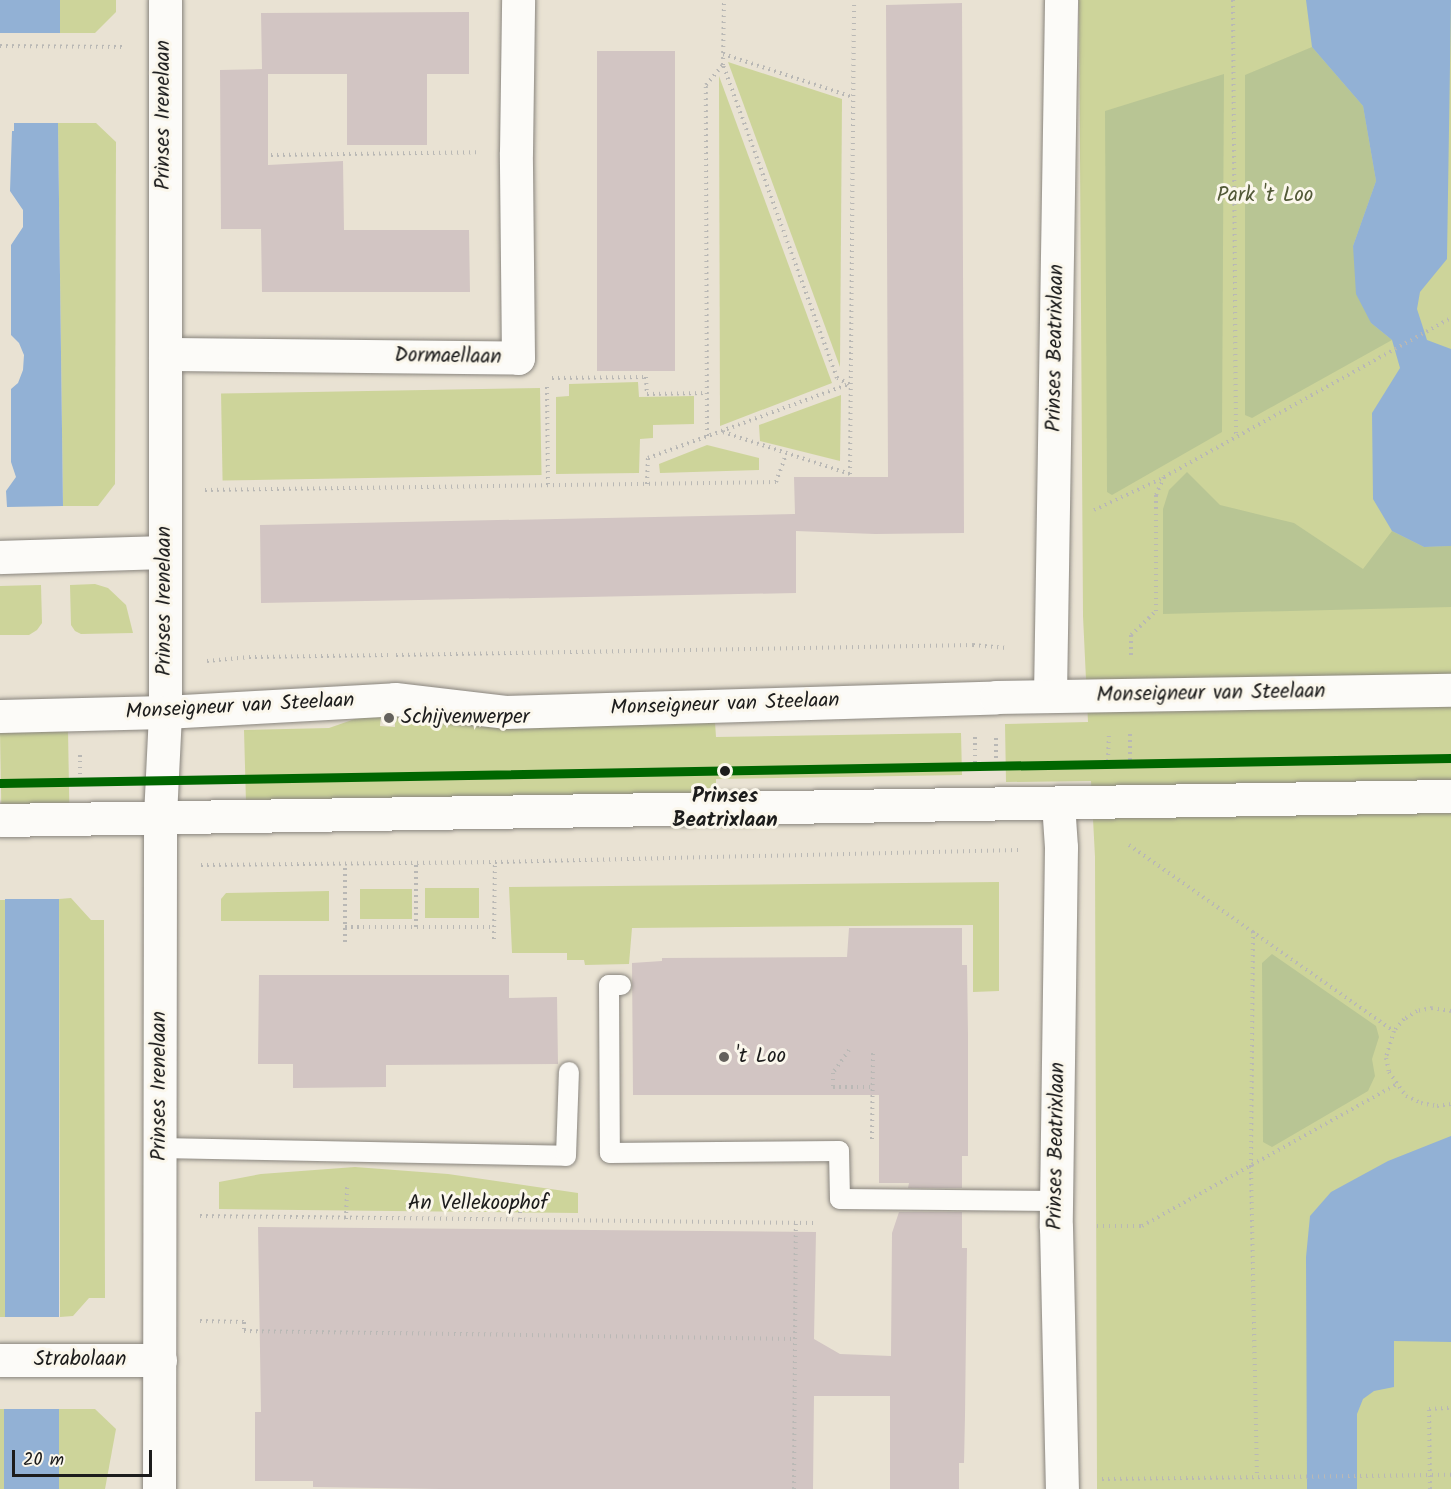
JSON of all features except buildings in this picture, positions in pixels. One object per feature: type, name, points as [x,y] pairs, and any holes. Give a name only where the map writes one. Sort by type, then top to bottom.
[{"type":"street","name":"Prinses Irenelaan","points":[[159,1489],[160,816],[165,711],[165,0]]},
{"type":"street","name":"Dormaellaan","points":[[165,354],[518,358],[516,152],[518,0]]},
{"type":"street","name":"Prinses Beatrixlaan","points":[[1050,696],[1061,0]]},
{"type":"street","points":[[0,557],[165,552]]},
{"type":"street","name":"Monseigneur van Steelaan","points":[[0,716],[165,711],[395,699],[505,712],[985,697],[1451,690]]},
{"type":"street","points":[[0,820],[1451,796]]},
{"type":"street","name":"Prinses Beatrixlaan","points":[[1058,802],[1061,847],[1056,1214],[1062,1484]]},
{"type":"street","name":"Strabolaan","points":[[0,1360],[160,1360]]},
{"type":"lane","points":[[621,985],[609,985],[610,1153],[839,1151],[840,1199],[1056,1214]]},
{"type":"lane","points":[[160,1148],[566,1156],[569,1072]]},
{"type":"path","points":[[724,0],[723,65],[837,378],[849,384]]},
{"type":"path","points":[[723,432],[850,474],[854,0]]},
{"type":"path","points":[[1233,0],[1236,435]]},
{"type":"path","points":[[0,46],[164,48]]},
{"type":"path","points":[[723,54],[852,97]]},
{"type":"path","points":[[707,436],[706,85],[723,65]]},
{"type":"path","points":[[271,155],[516,152]]},
{"type":"path","points":[[1054,511],[1097,510],[1164,477],[1236,435],[1378,360],[1451,318]]},
{"type":"path","points":[[548,485],[547,378],[646,377],[647,394],[706,393]]},
{"type":"path","points":[[647,484],[648,458],[849,384]]},
{"type":"path","points":[[165,490],[776,482],[786,454]]},
{"type":"path","points":[[1164,477],[1156,495],[1156,611],[1131,635],[1120,695],[1118,802],[1129,844],[1394,1031]]},
{"type":"path","points":[[165,664],[261,657],[973,645],[1052,650]]},
{"type":"path","points":[[973,645],[985,697],[986,804],[996,852]]},
{"type":"path","points":[[978,853],[986,804],[985,697],[995,647]]},
{"type":"path","points":[[1118,802],[1120,695]]},
{"type":"path","points":[[80,714],[81,819]]},
{"type":"path","points":[[160,862],[212,866],[495,862],[978,853],[1061,847]]},
{"type":"path","points":[[494,939],[495,862]]},
{"type":"path","points":[[416,863],[416,927]]},
{"type":"path","points":[[345,864],[345,942]]},
{"type":"path","points":[[345,927],[494,927]]},
{"type":"path","points":[[1253,931],[1251,1167],[1257,1478]]},
{"type":"path","points":[[1451,1011],[1432,1008],[1417,1011],[1404,1019],[1394,1031],[1386,1058],[1395,1085],[1406,1096],[1421,1104],[1437,1106],[1451,1104]]},
{"type":"path","points":[[849,1050],[832,1073],[833,1087],[873,1087]]},
{"type":"path","points":[[872,1144],[873,1052]]},
{"type":"path","points":[[1056,1214],[1142,1226],[1395,1085]]},
{"type":"path","name":"An Vellekoophof","points":[[159,1215],[796,1222],[794,1339]]},
{"type":"path","points":[[160,1319],[244,1322],[244,1330],[794,1339],[794,1489]]},
{"type":"path","points":[[1430,1489],[1429,1409],[1451,1408]]},
{"type":"path","points":[[1062,1484],[1451,1475]]},
{"type":"green space","points":[[60,0],[116,0],[116,12],[95,33],[60,33]]},
{"type":"green space","name":"Park 't Loo","points":[[1079,0],[1451,0],[1451,1489],[1097,1489],[1095,857],[1091,781],[1006,782],[1005,724],[1088,722],[1083,616]]},
{"type":"green space","points":[[1312,47],[1363,106],[1376,181],[1353,246],[1371,323],[1392,340],[1252,418],[1245,415],[1245,75]]},
{"type":"green space","points":[[728,62],[842,99],[840,367],[815,299]]},
{"type":"green space","points":[[1224,74],[1222,432],[1112,495],[1107,492],[1105,111]]},
{"type":"green space","points":[[719,76],[832,383],[720,426]]},
{"type":"green space","points":[[58,123],[96,123],[116,142],[115,484],[98,506],[63,506]]},
{"type":"green space","points":[[638,382],[639,397],[694,396],[694,424],[653,425],[653,438],[640,439],[639,473],[556,474],[556,397],[569,396],[569,384]]},
{"type":"green space","points":[[540,388],[542,475],[223,481],[221,394]]},
{"type":"green space","points":[[841,395],[840,461],[760,441],[759,425]]},
{"type":"green space","points":[[707,445],[759,458],[759,470],[660,473],[659,464]]},
{"type":"green space","points":[[1187,472],[1220,505],[1294,523],[1363,569],[1392,531],[1424,547],[1451,546],[1451,607],[1163,614],[1163,509],[1169,490]]},
{"type":"green space","points":[[95,584],[108,588],[126,605],[133,633],[81,634],[75,631],[71,625],[70,585]]},
{"type":"green space","points":[[41,585],[42,623],[37,630],[29,635],[0,635],[0,586]]},
{"type":"green space","points":[[372,713],[381,715],[380,726],[395,727],[395,716],[494,725],[715,722],[716,737],[961,733],[962,775],[716,779],[716,795],[246,803],[244,730],[329,728]]},
{"type":"green space","points":[[68,730],[69,807],[1,808],[0,731]]},
{"type":"green space","points":[[999,882],[999,991],[973,992],[973,925],[632,928],[629,964],[585,965],[584,960],[567,960],[567,953],[512,953],[509,887]]},
{"type":"green space","points":[[425,888],[479,888],[479,918],[425,918]]},
{"type":"green space","points":[[360,889],[412,889],[412,919],[360,919]]},
{"type":"green space","points":[[329,891],[329,921],[221,921],[221,899],[226,893]]},
{"type":"green space","points":[[71,898],[91,920],[104,920],[105,1298],[89,1298],[73,1316],[60,1317],[59,899]]},
{"type":"green space","points":[[0,900],[5,900],[5,1317],[0,1317]]},
{"type":"green space","points":[[1272,954],[1376,1026],[1379,1037],[1372,1059],[1375,1076],[1368,1091],[1272,1147],[1263,1142],[1262,963]]},
{"type":"green space","points":[[355,1167],[448,1174],[578,1193],[578,1213],[219,1209],[219,1182],[261,1174]]},
{"type":"green space","points":[[0,1409],[4,1409],[5,1489],[0,1489]]},
{"type":"green space","points":[[59,1409],[95,1409],[116,1429],[105,1489],[59,1489]]},
{"type":"water","points":[[0,0],[60,0],[60,33],[0,33]]},
{"type":"water","points":[[1306,0],[1451,0],[1447,259],[1420,292],[1417,309],[1427,340],[1451,349],[1451,546],[1424,547],[1392,531],[1373,499],[1372,413],[1400,368],[1392,340],[1371,323],[1356,294],[1353,246],[1376,181],[1363,106],[1312,47]]},
{"type":"water","points":[[14,123],[58,123],[63,506],[7,507],[6,491],[16,477],[11,462],[11,389],[18,383],[23,370],[24,355],[19,343],[11,335],[11,245],[23,227],[23,210],[10,191]]},
{"type":"water","points":[[5,899],[59,899],[59,1317],[5,1317]]},
{"type":"water","points":[[1451,1136],[1451,1342],[1394,1341],[1394,1387],[1374,1391],[1363,1399],[1357,1414],[1357,1489],[1307,1489],[1306,1257],[1310,1216],[1331,1192],[1388,1161]]},
{"type":"water","points":[[4,1409],[59,1409],[59,1489],[4,1489]]},
{"type":"transit line","points":[[0,783],[1451,758]]},
{"type":"place","name":"Schijvenwerper","points":[[389,718]]},
{"type":"place","name":"Prinses Beatrixlaan","points":[[725,771]]},
{"type":"place","name":"'t Loo","points":[[724,1057]]}]
